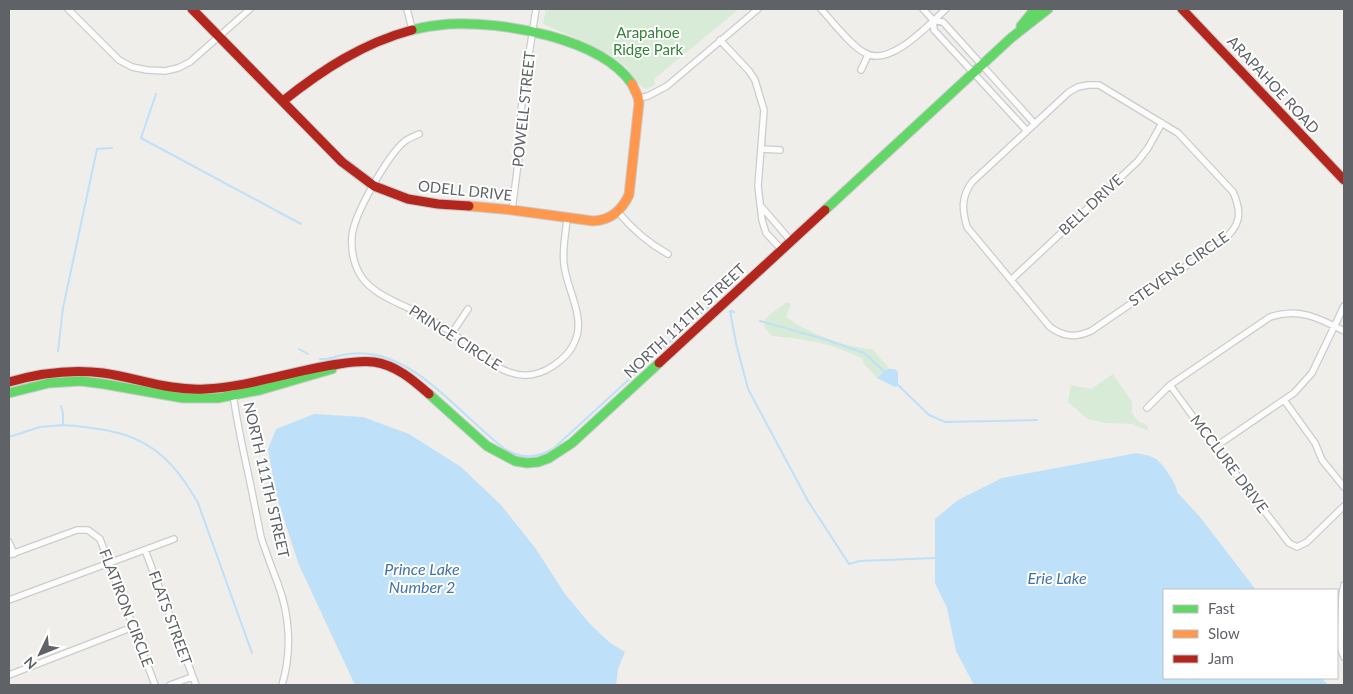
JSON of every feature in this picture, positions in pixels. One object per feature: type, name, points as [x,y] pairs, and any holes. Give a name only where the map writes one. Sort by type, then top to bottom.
[{"type":"street","points":[[68,9],[119,60],[132,67],[165,71],[178,68],[190,62],[250,9]]},
{"type":"street","name":"ODELL DRIVE","points":[[192,9],[342,162],[374,186],[408,199],[438,204],[512,210],[567,218],[601,221],[610,218],[618,212]]},
{"type":"street","points":[[407,9],[412,29]]},
{"type":"street","name":"POWELL STREET","points":[[512,210],[522,132],[521,112],[523,93],[536,9]]},
{"type":"street","points":[[639,98],[648,96],[667,86],[758,9]]},
{"type":"street","points":[[821,9],[864,53],[877,56],[903,47],[946,9]]},
{"type":"street","points":[[923,9],[933,20],[943,22],[1035,124]]},
{"type":"street","name":"NORTH 111TH STREET","points":[[1011,38],[1035,9]]},
{"type":"street","name":"NORTH 111TH STREET","points":[[282,685],[289,646],[286,614],[261,535],[232,386],[318,367],[373,362],[400,371],[422,387],[487,446],[500,455],[526,464],[550,458],[584,432],[973,72],[1011,38],[1048,9]]},
{"type":"street","name":"ARAPAHOE ROAD","points":[[1182,9],[1344,180]]},
{"type":"street","points":[[933,20],[934,30],[1027,131]]},
{"type":"street","points":[[283,101],[308,80],[350,54],[380,40],[412,29],[455,23],[478,24],[533,32],[569,42],[612,62],[630,83],[639,98],[629,195],[618,212],[633,230],[651,245],[668,254]]},
{"type":"street","points":[[720,40],[755,80],[764,110],[758,186],[760,205],[766,233],[782,250]]},
{"type":"street","points":[[861,70],[868,55]]},
{"type":"street","name":"STEVENS CIRCLE","points":[[1088,85],[1099,86],[1178,133],[1233,192],[1238,207],[1237,224],[1232,233],[1221,242],[1091,331],[1080,336],[1060,334],[1050,327],[967,227],[964,217],[964,198],[972,182],[1035,124],[1069,92],[1078,87],[1088,85]]},
{"type":"street","name":"BELL DRIVE","points":[[1011,280],[1138,161],[1148,148],[1162,123]]},
{"type":"street","name":"PRINCE CIRCLE","points":[[419,134],[405,141],[384,167],[356,220],[352,235],[352,250],[355,264],[362,277],[373,290],[414,310],[452,333],[499,369],[522,376],[546,371],[559,362],[576,341],[578,331],[577,317],[567,284],[564,263],[567,218]]},
{"type":"street","points":[[761,149],[780,150]]},
{"type":"street","points":[[760,205],[791,241]]},
{"type":"street","points":[[1215,447],[1294,393],[1312,373],[1344,306]]},
{"type":"street","points":[[452,333],[468,308]]},
{"type":"street","points":[[1147,408],[1170,385],[1270,317],[1283,312],[1295,312],[1308,315],[1344,331]]},
{"type":"street","name":"NORTH 111TH STREET","points":[[233,396],[320,373],[346,363]]},
{"type":"street","points":[[9,382],[67,371],[103,373],[186,390],[232,386]]},
{"type":"street","points":[[9,393],[37,385],[70,381],[106,384],[176,398],[197,400],[233,396]]},
{"type":"street","name":"MCCLURE DRIVE","points":[[1170,385],[1215,447],[1289,542],[1297,548],[1307,542],[1344,506]]},
{"type":"street","points":[[1284,400],[1315,443],[1326,466],[1344,487]]},
{"type":"street","name":"FLATIRON CIRCLE","points":[[11,555],[77,530],[88,530],[100,539],[155,685]]},
{"type":"street","points":[[9,600],[174,539]]},
{"type":"street","points":[[9,542],[11,555]]},
{"type":"street","name":"FLATS STREET","points":[[145,550],[196,685]]},
{"type":"street","points":[[1344,584],[1340,648],[1344,657]]},
{"type":"street","points":[[9,675],[14,671],[132,626]]},
{"type":"street","points":[[170,685],[192,677]]},
{"type":"green space","name":"Arapahoe Ridge Park","points":[[546,9],[739,9],[654,79],[655,85],[646,89],[639,84],[623,64],[605,52],[543,24]]},
{"type":"green space","points":[[787,302],[791,304],[786,317],[794,323],[851,346],[872,349],[890,369],[884,371],[877,378],[863,363],[863,359],[830,345],[808,340],[772,336],[765,328],[763,322],[769,315]]},
{"type":"green space","points":[[1113,374],[1132,402],[1132,413],[1138,421],[1148,426],[1148,431],[1133,424],[1105,423],[1088,419],[1068,402],[1071,385],[1091,389]]},
{"type":"water","points":[[895,369],[898,372],[898,386],[895,387],[877,378],[884,371]]},
{"type":"water","name":"Prince Lake Number 2","points":[[314,414],[363,417],[409,434],[461,467],[501,505],[536,549],[565,594],[590,624],[609,642],[625,652],[618,669],[616,685],[355,685],[299,565],[276,495],[268,449],[276,429]]},
{"type":"water","name":"Erie Lake","points":[[1137,453],[1154,458],[1162,465],[1172,479],[1177,492],[1200,517],[1255,589],[1163,589],[1163,679],[1323,679],[1328,685],[974,685],[956,651],[947,608],[935,583],[935,519],[958,500],[1002,478]]},
{"type":"waterway","points":[[156,94],[141,138],[301,224]]},
{"type":"waterway","points":[[58,351],[63,308],[97,149],[112,148]]},
{"type":"waterway","points":[[320,359],[359,353],[393,360],[411,369],[444,394],[505,449],[523,456],[535,456],[553,449],[709,306]]},
{"type":"waterway","points":[[734,312],[730,311],[748,389],[808,501],[849,564],[860,561],[935,558]]},
{"type":"waterway","points":[[760,321],[827,340],[864,353],[886,373]]},
{"type":"waterway","points":[[299,349],[308,354]]},
{"type":"waterway","points":[[898,385],[929,415],[945,422],[1037,420]]},
{"type":"waterway","points":[[9,437],[40,427],[63,425],[61,406]]},
{"type":"waterway","points":[[63,425],[87,427],[126,436],[158,452],[172,465],[198,503],[252,653]]},
{"type":"traffic: fast","points":[[1021,26],[1035,9]]},
{"type":"traffic: fast","points":[[825,210],[1011,38],[1048,9]]},
{"type":"traffic: fast","points":[[412,30],[444,24],[471,24],[496,26],[549,36],[574,44],[598,55],[617,68],[632,84]]},
{"type":"traffic: fast","points":[[429,394],[487,446],[515,461],[538,462],[549,458],[572,443],[659,363]]},
{"type":"traffic: fast","points":[[9,393],[49,383],[81,381],[183,398],[218,398],[260,390],[332,369]]},
{"type":"traffic: slow","points":[[469,206],[593,221],[605,219],[615,214],[623,206],[629,195],[639,103],[632,84]]},
{"type":"traffic: jam","points":[[192,9],[342,162],[374,186],[408,199],[438,204],[469,206]]},
{"type":"traffic: jam","points":[[1182,9],[1344,180]]},
{"type":"traffic: jam","points":[[283,101],[328,68],[360,50],[412,30]]},
{"type":"traffic: jam","points":[[659,363],[825,210]]},
{"type":"traffic: jam","points":[[9,382],[32,376],[79,371],[116,375],[179,388],[205,389],[253,382],[332,365],[369,361],[390,366],[429,394]]}]
